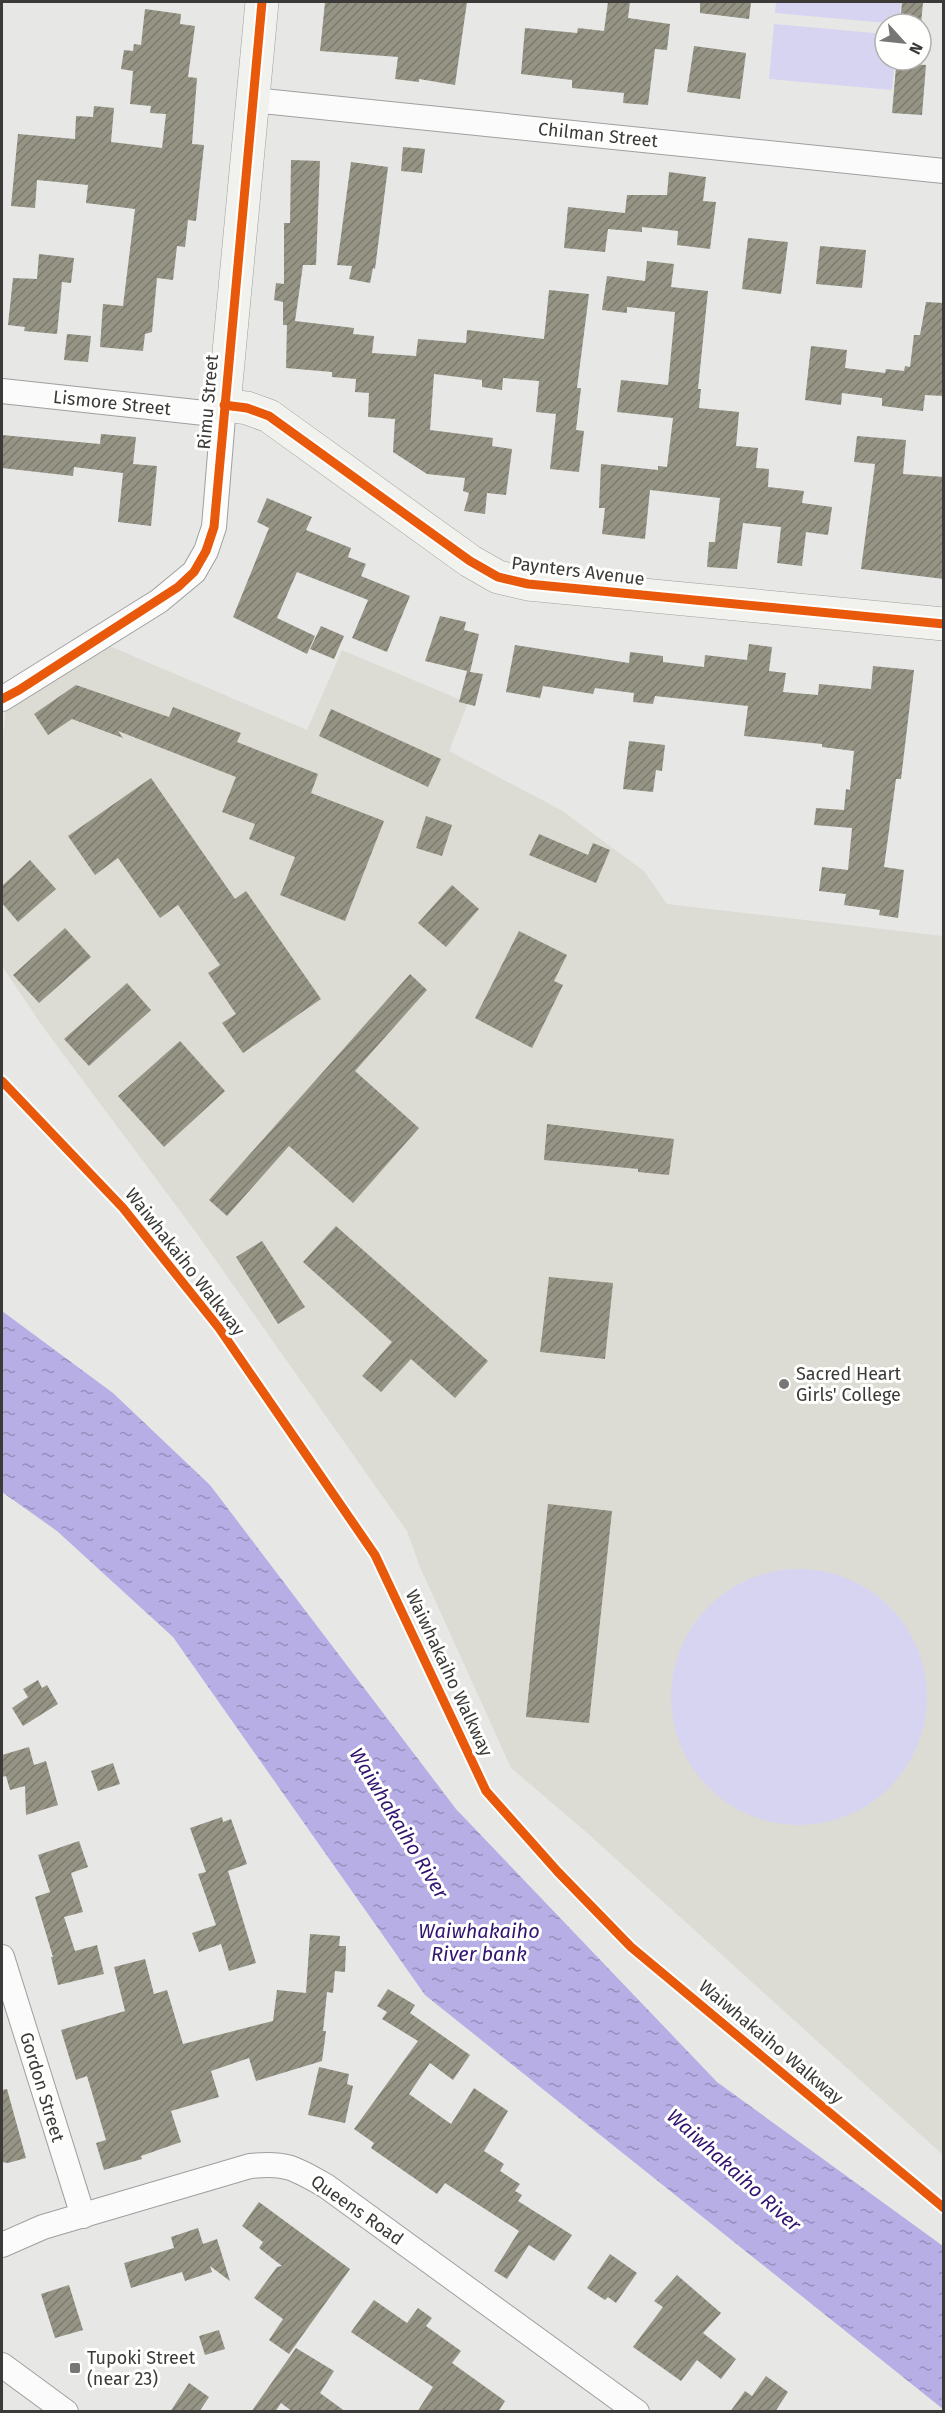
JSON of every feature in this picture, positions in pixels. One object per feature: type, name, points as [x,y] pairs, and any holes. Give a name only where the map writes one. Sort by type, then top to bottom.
[{"type":"street","name":"Rimu Street","points":[[2,699],[159,601],[194,572],[206,550],[213,527],[262,2]]},
{"type":"street","name":"Chilman Street","points":[[253,99],[944,171]]},
{"type":"street","name":"Lismore Street","points":[[2,391],[223,410]]},
{"type":"street","name":"Paynters Avenue","points":[[223,410],[247,408],[268,416],[470,561],[498,577],[528,584],[944,624]]},
{"type":"street","name":"Gordon Street","points":[[2,1957],[83,2216]]},
{"type":"street","name":"Queens Road","points":[[2,2245],[43,2227],[250,2166],[277,2163],[297,2169],[326,2186],[637,2412]]},
{"type":"street","points":[[2,2365],[66,2412]]},
{"type":"shaded area","points":[[776,2],[901,2],[900,12],[873,12],[873,22],[775,13]]},
{"type":"shaded area","points":[[774,24],[873,33],[873,72],[894,72],[892,90],[769,79]]},
{"type":"shaded area","points":[[107,645],[307,730],[342,650],[468,703],[449,751],[561,810],[644,871],[667,904],[943,936],[943,2155],[585,1831],[511,1768],[420,1567],[407,1531],[195,1231],[43,1027],[2,966],[2,749],[6,702]]},
{"type":"shaded area","points":[[799,1569],[824,1572],[848,1579],[880,1598],[898,1616],[917,1648],[924,1672],[927,1697],[924,1722],[917,1746],[898,1778],[880,1796],[848,1815],[824,1822],[799,1825],[774,1822],[750,1815],[718,1796],[700,1778],[681,1746],[674,1722],[671,1697],[674,1672],[681,1648],[700,1616],[718,1598],[750,1579],[774,1572]]},
{"type":"water","name":"Waiwhakaiho River bank","points":[[2,1311],[113,1393],[210,1485],[456,1809],[717,2082],[943,2246],[943,2409],[425,1995],[173,1637],[57,1531],[2,1492]]},
{"type":"building","points":[[325,2],[467,2],[455,85],[419,79],[419,82],[395,79],[398,57],[320,51]]},
{"type":"building","points":[[608,2],[630,2],[628,18],[670,24],[667,50],[655,49],[648,105],[623,103],[624,93],[572,88],[572,80],[521,74],[525,28],[577,33],[578,28],[604,31]]},
{"type":"building","points":[[700,2],[751,2],[749,19],[700,13]]},
{"type":"building","points":[[902,2],[923,2],[922,12],[901,12]]},
{"type":"building","points":[[145,9],[181,14],[180,24],[195,26],[188,77],[197,78],[192,144],[204,145],[196,221],[188,220],[185,247],[177,246],[173,280],[157,278],[152,332],[145,334],[143,351],[100,347],[103,304],[123,306],[135,209],[86,203],[88,185],[37,180],[35,208],[11,206],[18,134],[75,139],[76,116],[93,117],[94,106],[114,108],[111,142],[162,148],[166,114],[150,113],[151,106],[130,104],[133,71],[121,69],[124,50],[133,51],[134,44],[141,45]]},
{"type":"building","points":[[694,46],[746,53],[740,99],[687,92]]},
{"type":"building","points":[[896,72],[925,72],[922,115],[892,113]]},
{"type":"building","points":[[403,147],[425,149],[422,173],[401,171]]},
{"type":"building","points":[[291,160],[320,161],[316,265],[303,265],[295,321],[354,328],[353,334],[374,336],[372,353],[416,356],[418,339],[466,343],[467,330],[544,339],[549,290],[589,294],[577,388],[581,388],[576,430],[584,431],[579,472],[550,469],[556,414],[536,412],[539,381],[503,378],[502,390],[482,387],[482,380],[434,374],[430,430],[493,438],[492,446],[512,449],[506,495],[487,493],[485,514],[464,511],[469,493],[463,491],[465,478],[427,474],[393,452],[395,419],[368,417],[369,393],[355,392],[356,379],[332,377],[332,372],[286,368],[287,325],[283,325],[283,302],[274,300],[276,283],[284,284],[284,223],[290,223]]},
{"type":"building","points":[[351,162],[388,167],[375,269],[373,268],[370,283],[349,279],[352,266],[337,265]]},
{"type":"building","points":[[669,172],[706,177],[703,201],[716,202],[710,249],[677,245],[678,231],[642,227],[642,232],[608,229],[605,252],[564,248],[568,207],[625,213],[627,195],[667,195]]},
{"type":"building","points":[[748,238],[788,242],[781,294],[742,289]]},
{"type":"building","points":[[820,246],[866,250],[862,288],[816,284]]},
{"type":"building","points":[[39,254],[74,258],[71,283],[62,282],[57,334],[24,331],[25,327],[8,325],[13,278],[37,279]]},
{"type":"building","points":[[647,261],[674,264],[671,287],[708,291],[698,389],[701,389],[699,408],[739,412],[736,446],[758,448],[756,468],[769,469],[768,487],[804,491],[802,503],[832,507],[828,535],[806,532],[802,566],[777,563],[781,527],[743,523],[737,569],[707,567],[709,542],[715,542],[720,498],[650,490],[645,539],[602,534],[605,508],[599,508],[601,464],[658,470],[658,466],[667,467],[673,418],[617,412],[621,380],[668,385],[675,312],[627,307],[627,313],[602,310],[607,276],[645,281]]},
{"type":"building","points":[[926,302],[944,303],[944,396],[925,395],[923,411],[882,406],[882,398],[842,393],[841,405],[805,400],[811,346],[847,350],[845,368],[885,373],[886,369],[904,371],[905,366],[910,367],[914,335],[920,335]]},
{"type":"building","points":[[67,334],[91,336],[88,362],[64,360]]},
{"type":"building","points":[[101,434],[136,437],[133,464],[157,466],[151,526],[118,522],[123,473],[74,467],[73,476],[2,468],[2,435],[100,444]]},
{"type":"building","points":[[857,436],[906,440],[903,474],[944,477],[944,579],[861,569],[875,464],[854,462]]},
{"type":"building","points":[[267,498],[312,517],[306,530],[351,548],[348,557],[366,564],[361,576],[410,596],[387,652],[352,638],[368,600],[297,572],[277,618],[315,636],[307,654],[233,617],[269,528],[257,522]]},
{"type":"building","points":[[440,616],[466,622],[464,630],[479,634],[470,672],[483,674],[475,706],[459,702],[467,671],[425,661]]},
{"type":"building","points":[[321,626],[344,636],[334,659],[310,649]]},
{"type":"building","points":[[749,644],[772,647],[769,671],[786,673],[783,692],[818,695],[819,684],[871,689],[873,666],[914,670],[901,779],[896,779],[884,867],[904,870],[898,918],[879,915],[880,910],[844,905],[846,894],[819,891],[822,867],[848,870],[852,828],[814,825],[816,808],[844,810],[846,789],[850,790],[854,751],[822,747],[822,744],[744,736],[748,706],[655,696],[653,704],[633,702],[634,693],[595,688],[593,694],[543,686],[540,698],[506,692],[515,645],[629,663],[630,652],[663,656],[663,662],[704,667],[705,655],[747,660]]},
{"type":"building","points":[[76,685],[169,717],[173,707],[241,733],[237,742],[318,774],[311,793],[384,821],[345,921],[280,895],[295,857],[249,839],[255,824],[222,812],[236,777],[118,731],[123,738],[72,719],[48,735],[34,714]]},
{"type":"building","points":[[331,709],[441,759],[428,787],[319,736]]},
{"type":"building","points":[[629,741],[665,745],[662,771],[656,770],[653,792],[623,789]]},
{"type":"building","points":[[151,778],[235,899],[246,891],[321,999],[243,1053],[222,1023],[236,1014],[208,973],[220,965],[178,905],[160,918],[118,858],[95,875],[68,836]]},
{"type":"building","points":[[426,816],[452,825],[442,856],[416,848]]},
{"type":"building","points":[[539,834],[588,855],[593,843],[610,850],[596,883],[529,855]]},
{"type":"building","points":[[30,860],[56,889],[18,922],[2,903],[2,886]]},
{"type":"building","points":[[452,885],[479,909],[446,947],[418,923]]},
{"type":"building","points":[[65,928],[91,957],[39,1003],[13,975]]},
{"type":"building","points":[[519,931],[567,955],[554,981],[563,985],[532,1048],[475,1018]]},
{"type":"building","points":[[410,974],[427,990],[355,1071],[419,1128],[353,1203],[289,1146],[227,1216],[209,1200]]},
{"type":"building","points":[[127,983],[151,1010],[89,1066],[64,1039]]},
{"type":"building","points":[[180,1041],[225,1091],[164,1147],[118,1096]]},
{"type":"building","points":[[547,1124],[674,1139],[669,1175],[638,1172],[638,1169],[544,1160]]},
{"type":"building","points":[[336,1226],[488,1361],[455,1398],[411,1359],[381,1392],[362,1376],[392,1342],[303,1262]]},
{"type":"building","points":[[262,1241],[305,1307],[278,1324],[236,1257]]},
{"type":"building","points":[[549,1277],[613,1283],[605,1359],[540,1352]]},
{"type":"building","points":[[548,1504],[612,1511],[589,1723],[526,1717]]},
{"type":"building","points":[[38,1680],[42,1688],[47,1685],[58,1704],[23,1726],[12,1708],[28,1697],[23,1689]]},
{"type":"building","points":[[29,1747],[34,1765],[46,1761],[58,1805],[26,1815],[25,1786],[10,1790],[6,1776],[2,1777],[2,1755]]},
{"type":"building","points":[[113,1763],[120,1784],[98,1791],[91,1771]]},
{"type":"building","points":[[222,1817],[223,1822],[231,1819],[247,1864],[228,1871],[256,1963],[229,1971],[221,1944],[199,1952],[192,1933],[216,1925],[198,1874],[206,1872],[190,1828]]},
{"type":"building","points":[[79,1841],[88,1867],[71,1873],[83,1912],[64,1917],[75,1951],[97,1945],[104,1974],[58,1985],[51,1957],[53,1957],[35,1897],[50,1892],[38,1855]]},
{"type":"building","points":[[310,1934],[340,1936],[339,1946],[346,1946],[345,1972],[335,1971],[333,1993],[327,1992],[323,2031],[326,2031],[322,2061],[256,2081],[249,2058],[211,2071],[219,2097],[171,2111],[181,2142],[141,2156],[142,2159],[104,2170],[96,2143],[106,2140],[87,2076],[76,2080],[61,2030],[125,2011],[114,1967],[145,1959],[154,1994],[167,1990],[183,2044],[273,2021],[277,1990],[306,1993]]},
{"type":"building","points":[[388,1989],[415,2005],[410,2013],[470,2055],[453,2080],[430,2063],[409,2094],[451,2124],[474,2088],[508,2111],[484,2151],[504,2164],[500,2171],[520,2184],[515,2191],[522,2195],[518,2201],[572,2235],[554,2261],[529,2245],[507,2279],[494,2271],[519,2231],[445,2183],[437,2194],[371,2148],[374,2143],[354,2129],[418,2041],[382,2019],[387,2012],[377,2006]]},
{"type":"building","points":[[319,2067],[349,2074],[347,2084],[353,2086],[345,2123],[308,2115]]},
{"type":"building","points":[[7,2089],[26,2158],[8,2163],[2,2162],[2,2090]]},
{"type":"building","points":[[259,2202],[350,2269],[289,2354],[269,2340],[283,2319],[254,2298],[277,2267],[282,2266],[259,2248],[263,2242],[242,2226]]},
{"type":"building","points":[[198,2228],[203,2244],[217,2239],[230,2281],[210,2266],[212,2272],[185,2281],[182,2272],[131,2288],[124,2263],[174,2248],[171,2237]]},
{"type":"building","points":[[610,2254],[637,2273],[616,2303],[608,2297],[605,2300],[587,2288]]},
{"type":"building","points":[[677,2275],[721,2313],[703,2333],[736,2359],[721,2379],[697,2360],[681,2381],[633,2347],[663,2307],[654,2301]]},
{"type":"building","points":[[69,2285],[83,2330],[55,2338],[41,2294]]},
{"type":"building","points":[[374,2300],[407,2323],[418,2308],[432,2318],[426,2326],[461,2351],[452,2363],[505,2401],[498,2412],[417,2412],[433,2387],[351,2332]]},
{"type":"building","points":[[219,2330],[225,2349],[205,2355],[199,2336]]},
{"type":"building","points":[[296,2348],[334,2371],[320,2393],[346,2412],[293,2412],[281,2403],[275,2412],[251,2412]]},
{"type":"building","points":[[766,2376],[788,2392],[775,2412],[730,2412],[745,2391],[752,2396]]},
{"type":"building","points":[[189,2383],[209,2397],[199,2412],[170,2412]]},
{"type":"cycle path","points":[[2,699],[178,587],[194,572],[206,551],[214,527],[262,2]]},
{"type":"cycle path","points":[[224,405],[247,408],[269,416],[470,561],[498,577],[528,584],[944,624]]},
{"type":"cycle path","name":"Waiwhakaiho Walkway","points":[[2,1081],[123,1208],[219,1328],[375,1555],[486,1791],[558,1872],[631,1947],[944,2208]]},
{"type":"place","name":"Sacred Heart Girls' College","points":[[784,1384]]},
{"type":"place","name":"Tupoki Street (near 23)","points":[[75,2368]]},
{"type":"water label","name":"Waiwhakaiho River","points":[[399,1823]]},
{"type":"water label","name":"Waiwhakaiho River","points":[[734,2170]]}]
